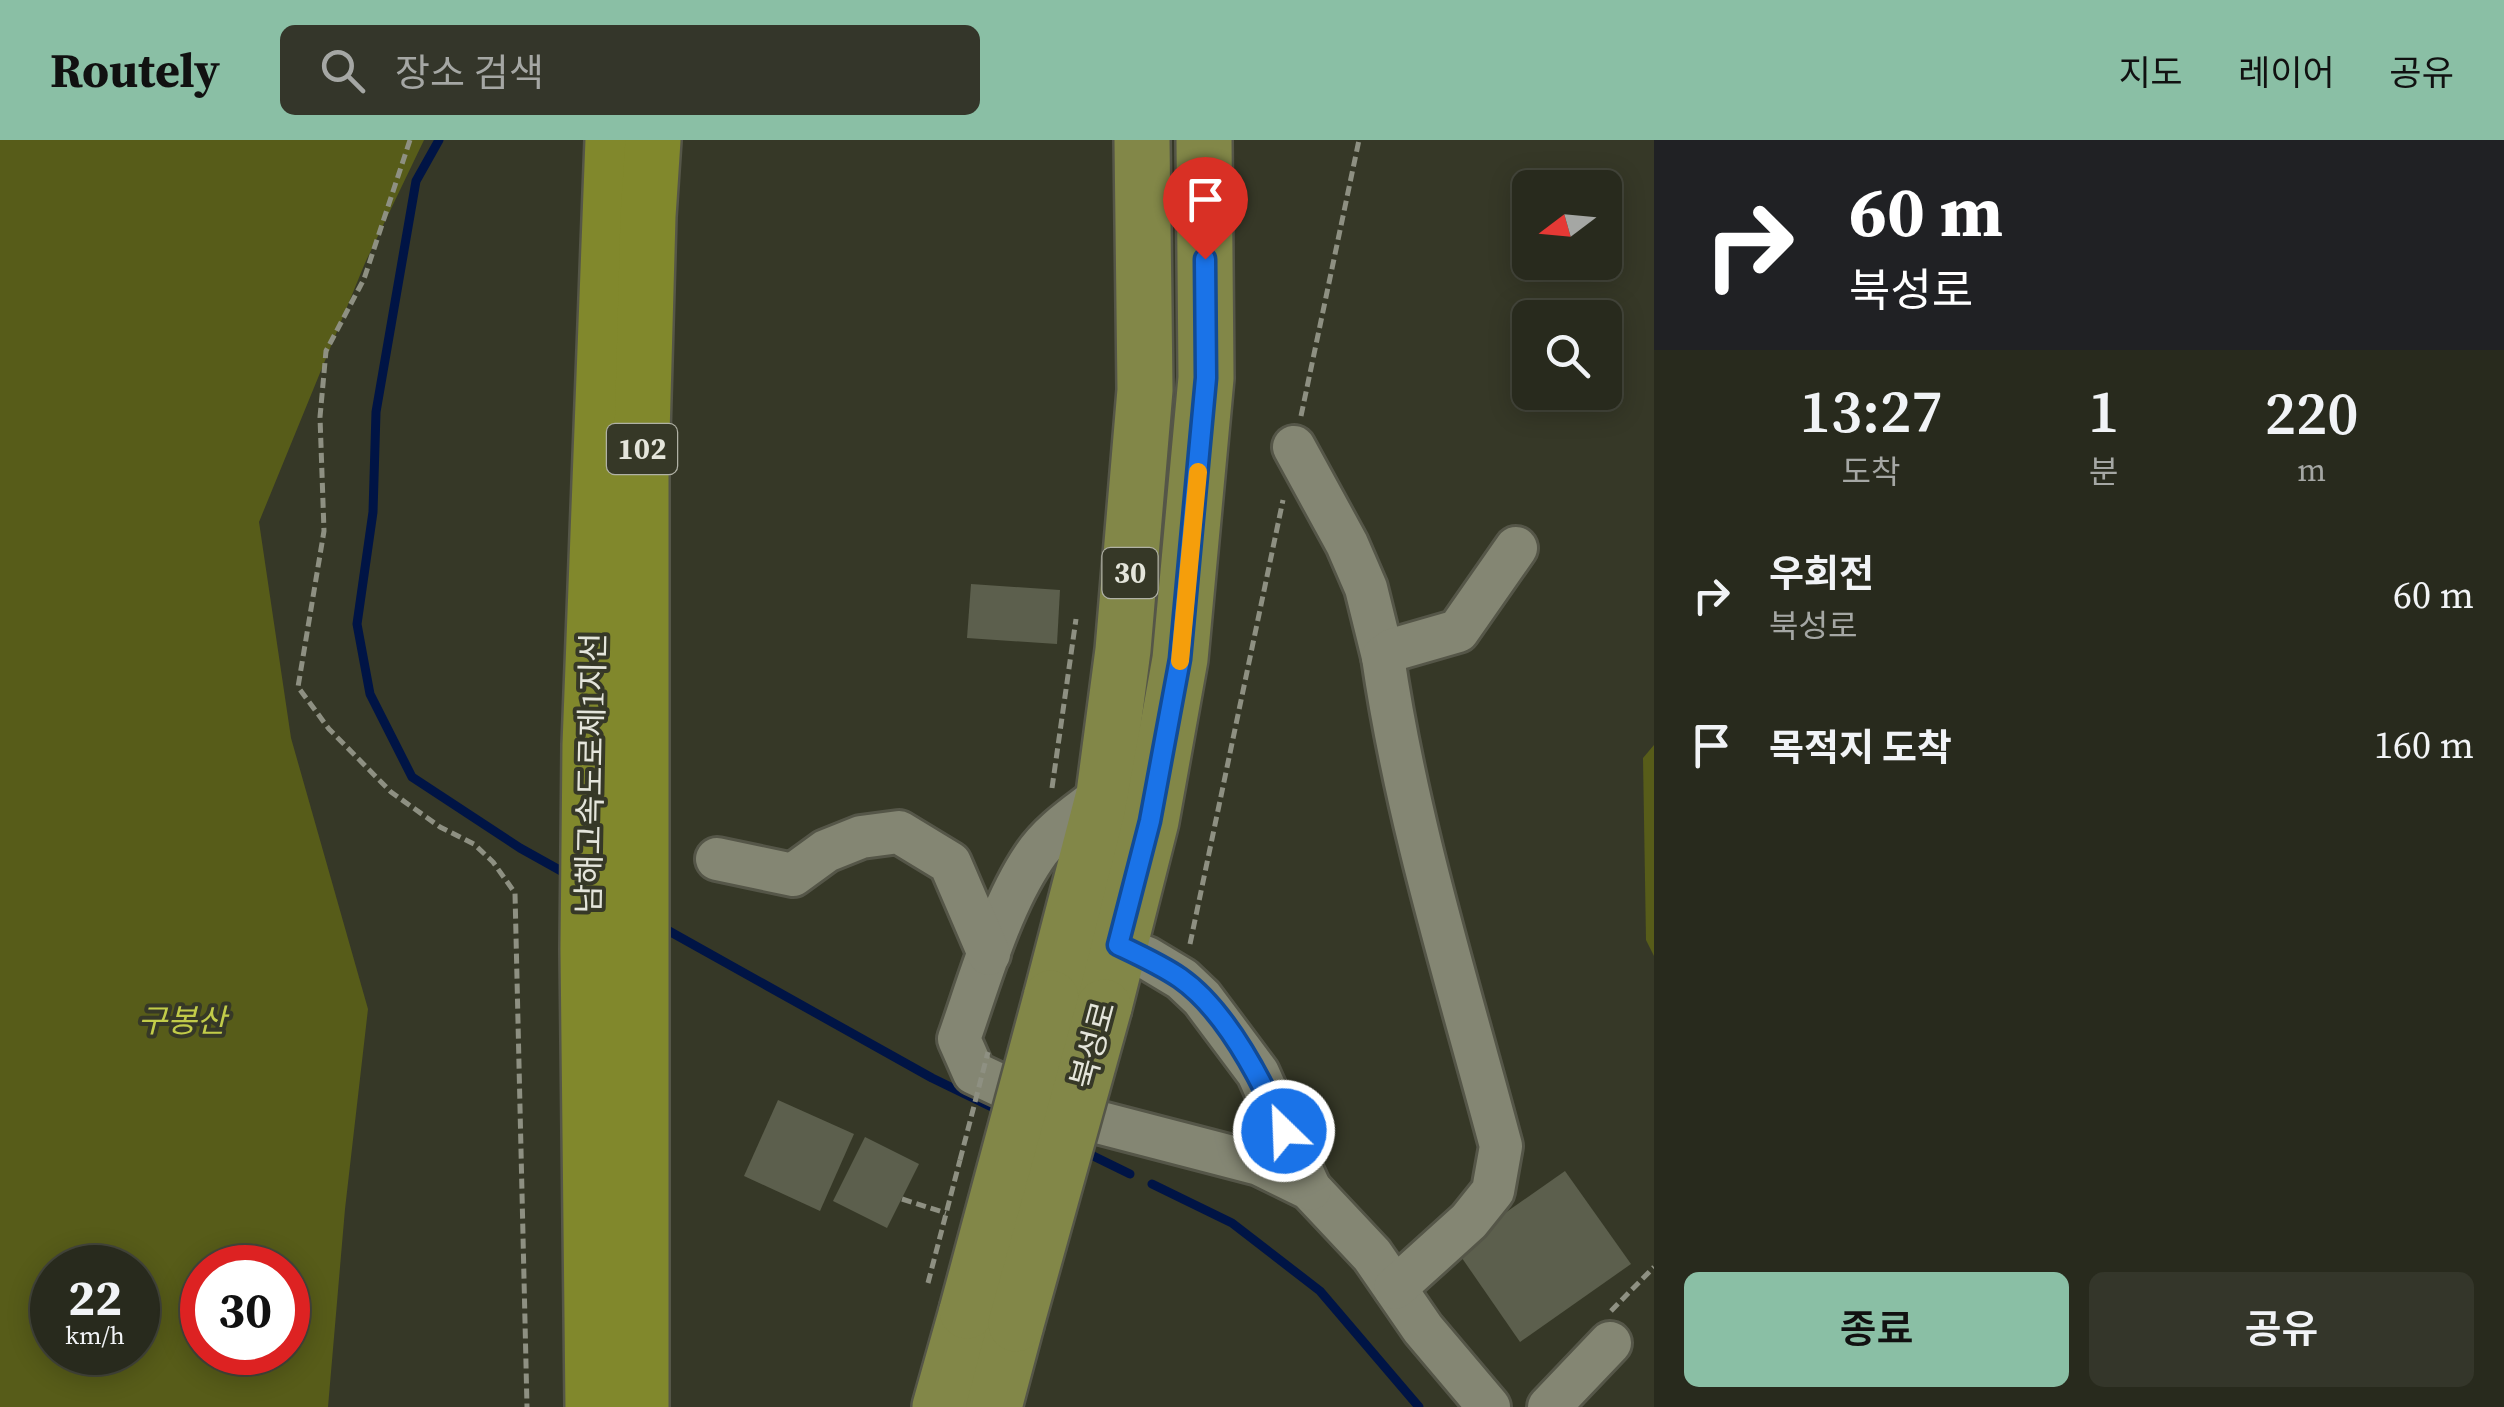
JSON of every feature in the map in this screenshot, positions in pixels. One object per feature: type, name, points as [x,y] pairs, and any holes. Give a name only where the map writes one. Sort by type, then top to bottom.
[{"type":"highway","name":"남해고속도로제1지선","points":[[613,140],[614,752],[641,963],[641,1407]]},
{"type":"highway","name":"남해고속도로제1지선","points":[[593,1407],[588,949],[614,752],[642,471],[653,140]]},
{"type":"main road","name":"북성로","points":[[994,1407],[970,1308],[1104,1007],[1094,937],[1104,794],[1123,650],[1145,390],[1142,140]]},
{"type":"main road","name":"북성로","points":[[940,1407],[970,1308],[1051,998],[1094,937],[1150,821],[1180,659],[1206,378],[1204,140]]},
{"type":"street","points":[[1294,447],[1366,588],[1416,828],[1501,1146],[1493,1191],[1469,1221],[1395,1288]]},
{"type":"street","points":[[1383,656],[1458,630],[1516,548]]},
{"type":"street","points":[[1104,794],[1051,836],[1033,858],[988,954],[959,1040],[974,1073],[1055,1111],[1259,1164],[1310,1189]]},
{"type":"street","points":[[717,859],[793,876],[826,852],[861,837],[898,832],[950,863],[988,954]]},
{"type":"street","points":[[1094,937],[1182,980],[1202,998],[1258,1072],[1310,1189],[1372,1255],[1423,1329],[1489,1407]]},
{"type":"street","points":[[1549,1407],[1610,1343]]},
{"type":"path","points":[[410,140],[364,279],[326,351],[320,416],[324,531],[298,687],[329,729],[391,792],[440,828],[474,844],[493,862],[515,894],[527,1407]]},
{"type":"path","points":[[1182,980],[1359,140]]},
{"type":"path","points":[[1051,836],[1052,785],[1076,619]]},
{"type":"path","points":[[970,1308],[946,1213],[988,1052]]},
{"type":"path","points":[[902,1199],[946,1213]]},
{"type":"path","points":[[1610,1343],[1611,1308],[1654,1267]]},
{"type":"green space","name":"구봉산","points":[[0,140],[424,140],[365,263],[259,522],[291,738],[368,1009],[328,1407],[0,1407]]},
{"type":"green space","points":[[1654,745],[1654,956],[1646,940],[1643,758]]},
{"type":"building","points":[[971,584],[1060,590],[1057,644],[967,638]]},
{"type":"building","points":[[778,1100],[854,1134],[820,1211],[744,1176]]},
{"type":"building","points":[[865,1137],[919,1164],[887,1228],[833,1201]]},
{"type":"building","points":[[1565,1171],[1631,1264],[1520,1342],[1455,1248]]},
{"type":"waterway","points":[[439,140],[416,181],[376,412],[373,512],[357,624],[370,694],[412,777],[572,877]]},
{"type":"waterway","points":[[660,926],[932,1078],[1002,1112]]},
{"type":"waterway","points":[[1083,1151],[1130,1174]]},
{"type":"waterway","points":[[1152,1184],[1232,1223],[1320,1291],[1419,1407]]},
{"type":"slow traffic","points":[[1180,661],[1198,472]]},
{"type":"route","points":[[1205,259],[1206,378],[1180,659],[1150,821],[1118,945],[1182,980],[1202,998],[1258,1072],[1284,1131]]}]
